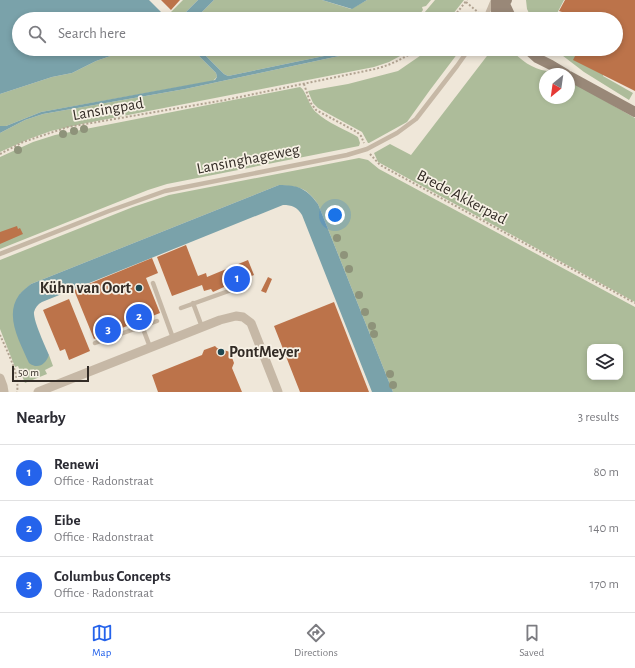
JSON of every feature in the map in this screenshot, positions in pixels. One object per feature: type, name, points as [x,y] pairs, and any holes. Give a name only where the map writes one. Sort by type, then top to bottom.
[{"type":"street","points":[[498,12],[500,1]]},
{"type":"street","points":[[500,1],[507,12]]},
{"type":"street","points":[[535,56],[557,68]]},
{"type":"street","points":[[544,56],[552,65]]},
{"type":"street","points":[[575,79],[635,112]]},
{"type":"street","points":[[38,392],[173,338],[236,316],[243,317],[251,323],[278,392]]},
{"type":"street","points":[[0,378],[4,392]]},
{"type":"lane","points":[[491,12],[500,1]]},
{"type":"lane","name":"Lansinghageweg","points":[[0,254],[109,211],[165,191],[347,155],[367,149],[397,133],[416,118],[464,56]]},
{"type":"lane","points":[[153,283],[173,338]]},
{"type":"lane","points":[[181,308],[237,288]]},
{"type":"lane","points":[[193,304],[202,327]]},
{"type":"lane","points":[[95,343],[157,321]]},
{"type":"lane","points":[[142,326],[150,347]]},
{"type":"path","points":[[457,12],[466,1],[478,12]]},
{"type":"path","name":"Lansingpad","points":[[0,154],[22,142],[68,127],[225,100],[304,84],[375,69],[389,65],[408,56]]},
{"type":"path","name":"Brede Akkerpad","points":[[304,84],[310,102],[316,110],[357,132],[361,136],[367,149],[380,165],[635,304]]},
{"type":"path","points":[[0,334],[16,375],[18,385],[17,392]]},
{"type":"green space","points":[[183,0],[198,0],[186,12],[171,12]]},
{"type":"green space","points":[[214,0],[322,0],[351,9],[367,0],[431,0],[426,6],[422,7],[423,10],[421,12],[202,12]]},
{"type":"green space","points":[[435,0],[464,0],[455,12],[425,12]]},
{"type":"green space","points":[[526,0],[564,0],[558,12],[528,12]]},
{"type":"green space","points":[[111,56],[199,56],[216,73],[217,77],[213,81],[41,112],[6,126],[0,126],[0,94],[52,77],[72,73],[96,61]]},
{"type":"green space","points":[[206,56],[324,56],[228,76],[224,74]]},
{"type":"green space","points":[[339,56],[400,56],[389,62],[374,67],[51,131],[0,152],[0,133],[25,120],[43,114],[185,89]]},
{"type":"green space","points":[[420,56],[456,56],[407,122],[369,143],[362,132],[318,108],[313,103],[308,91],[348,84],[398,71]]},
{"type":"green space","points":[[487,56],[518,56],[539,69],[539,104],[575,104],[575,83],[635,118],[635,302],[378,162],[374,153],[390,144],[411,155]]},
{"type":"green space","points":[[563,56],[609,56],[603,76],[633,93],[629,100],[584,72]]},
{"type":"green space","points":[[300,87],[304,91],[314,110],[326,120],[358,137],[360,143],[359,146],[167,184],[148,190],[0,249],[0,157],[33,142],[55,135]]},
{"type":"green space","points":[[359,158],[368,160],[379,169],[635,307],[635,392],[393,392],[318,204],[301,188],[279,185],[31,284],[20,294],[47,358],[49,355],[53,366],[45,370],[47,374],[25,383],[18,366],[15,367],[0,329],[0,260],[133,207],[169,195]]},
{"type":"water","points":[[0,0],[149,0],[161,12],[12,12],[12,56],[111,56],[96,61],[72,73],[52,77],[0,94]]},
{"type":"water","points":[[198,0],[214,0],[202,12],[186,12]]},
{"type":"water","points":[[322,0],[367,0],[352,9]]},
{"type":"water","points":[[199,56],[206,56],[224,74],[228,76],[324,56],[339,56],[185,89],[43,114],[25,120],[0,133],[0,126],[6,126],[41,112],[215,80],[217,77],[216,73]]},
{"type":"water","points":[[279,185],[301,188],[310,194],[318,204],[393,392],[372,392],[302,215],[296,208],[286,205],[41,303],[35,309],[34,316],[49,355],[46,361],[41,365],[36,366],[29,363],[15,329],[13,312],[19,295],[31,284]]},
{"type":"building","points":[[161,0],[180,0],[171,10]]},
{"type":"building","points":[[565,0],[635,0],[635,91],[573,60],[575,56],[623,56],[623,12],[559,11]]},
{"type":"building","points":[[17,226],[23,234],[0,244],[0,232]]},
{"type":"building","points":[[186,245],[198,276],[206,273],[207,277],[248,260],[254,275],[213,292],[211,289],[204,291],[202,285],[172,296],[157,257]]},
{"type":"building","points":[[152,258],[158,273],[146,278],[160,313],[94,339],[74,290]]},
{"type":"building","points":[[268,277],[272,279],[266,293],[261,291]]},
{"type":"building","points":[[69,299],[90,351],[69,360],[65,349],[60,351],[43,310]]},
{"type":"building","points":[[334,302],[369,392],[300,392],[274,326]]},
{"type":"building","points":[[215,346],[230,352],[234,363],[232,368],[242,392],[158,392],[152,375],[202,355],[204,350]]},
{"type":"place","name":"Renewi","points":[[237,279]]},
{"type":"place","name":"Kühn van Oort","points":[[139,288]]},
{"type":"place","name":"Eibe","points":[[139,317]]},
{"type":"place","name":"Columbus Concepts","points":[[108,330]]},
{"type":"place","name":"PontMeyer","points":[[221,352]]}]
